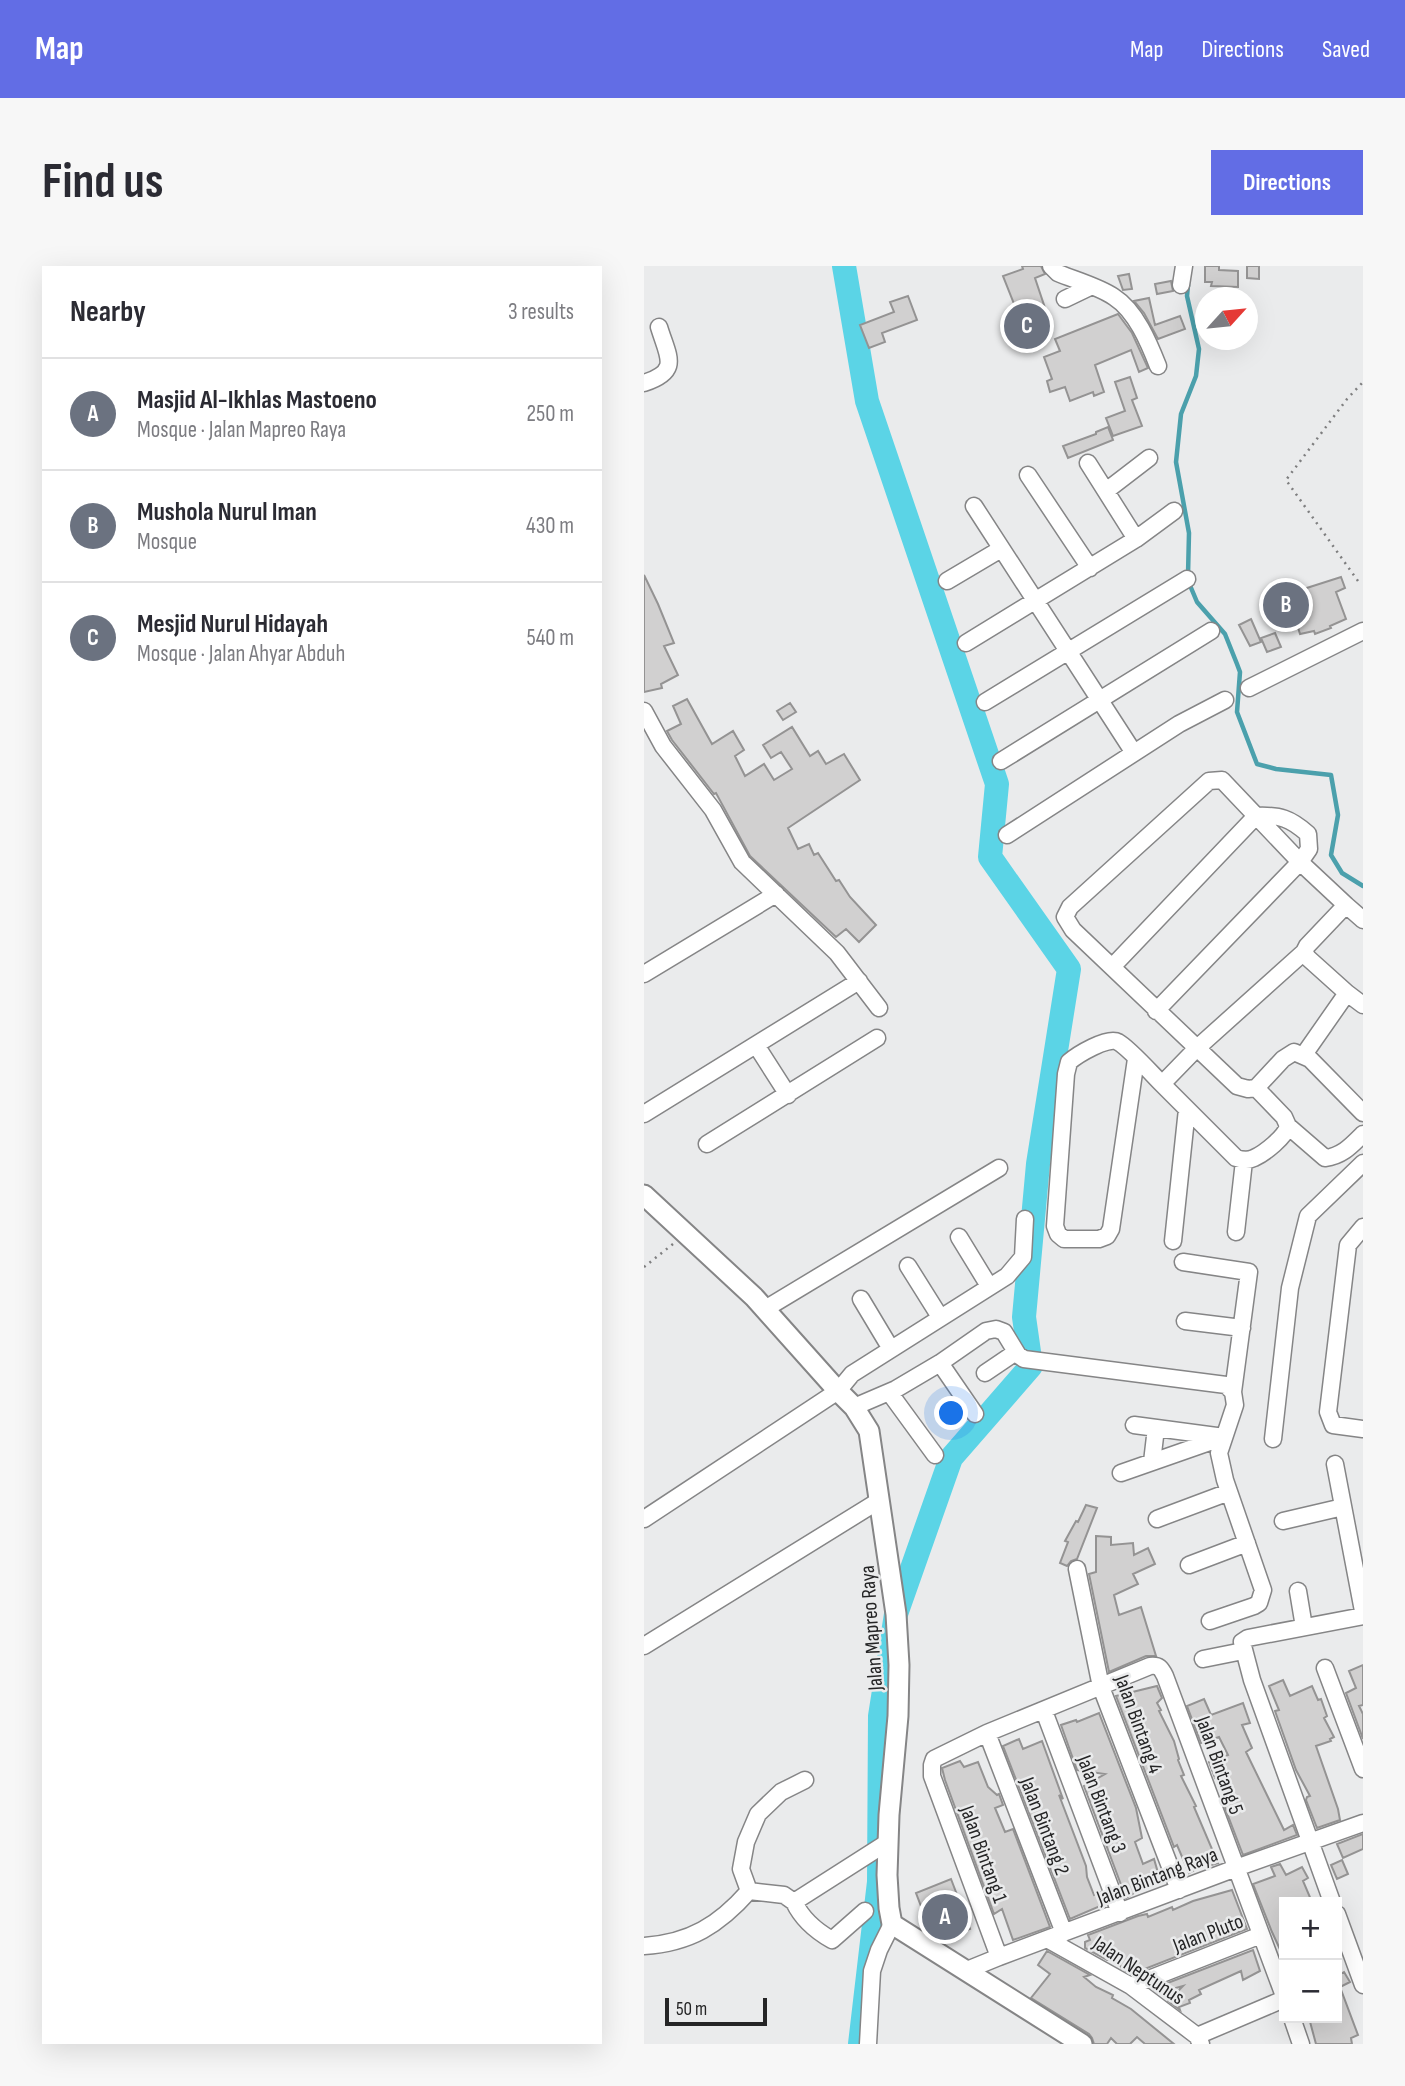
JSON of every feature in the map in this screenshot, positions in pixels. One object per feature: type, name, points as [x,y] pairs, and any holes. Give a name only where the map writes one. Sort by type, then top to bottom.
[{"type":"street","points":[[1051,266],[1058,273],[1116,298],[1129,312],[1158,366]]},
{"type":"street","points":[[1181,285],[1184,266]]},
{"type":"street","points":[[1065,299],[1090,287]]},
{"type":"street","points":[[644,383],[658,379],[668,369],[669,362],[659,327]]},
{"type":"street","points":[[1106,491],[1149,458]]},
{"type":"street","points":[[1088,463],[1136,539]]},
{"type":"street","points":[[1028,475],[1090,568]]},
{"type":"street","points":[[974,506],[1134,753]]},
{"type":"street","points":[[966,643],[1136,539],[1174,511]]},
{"type":"street","points":[[947,581],[1002,549]]},
{"type":"street","points":[[985,702],[1187,579]]},
{"type":"street","points":[[1002,761],[1211,631]]},
{"type":"street","points":[[1249,688],[1363,631]]},
{"type":"street","points":[[1007,835],[1179,724],[1226,700]]},
{"type":"street","points":[[644,711],[663,746],[713,810],[742,862],[837,953],[879,1008]]},
{"type":"street","points":[[1363,920],[1300,862],[1222,780],[1209,781],[1070,906],[1065,917],[1073,930],[1237,1086],[1256,1088],[1283,1059],[1294,1052],[1310,1059],[1363,1113]]},
{"type":"street","points":[[1112,967],[1256,816],[1279,815],[1308,834],[1309,849],[1300,862],[1156,1010]]},
{"type":"street","points":[[644,974],[776,894]]},
{"type":"street","points":[[1162,1084],[1196,1049],[1304,952],[1346,905]]},
{"type":"street","points":[[1304,952],[1363,1005]]},
{"type":"street","points":[[644,1114],[859,981]]},
{"type":"street","points":[[1303,1056],[1347,993]]},
{"type":"street","points":[[707,1144],[877,1038]]},
{"type":"street","points":[[1136,1059],[1111,1229],[1107,1236],[1099,1239],[1064,1239],[1055,1226],[1066,1074],[1069,1062],[1090,1049],[1112,1041],[1118,1042],[1136,1059],[1162,1084],[1236,1158],[1244,1161],[1254,1158],[1285,1135],[1288,1126]]},
{"type":"street","points":[[756,1045],[788,1095]]},
{"type":"street","points":[[1256,1088],[1284,1117],[1288,1126],[1325,1158],[1345,1152],[1363,1134]]},
{"type":"street","points":[[1172,1241],[1187,1109]]},
{"type":"street","points":[[1236,1232],[1244,1161]]},
{"type":"street","points":[[1273,1439],[1290,1288],[1308,1216],[1363,1163]]},
{"type":"street","points":[[765,1310],[999,1168]]},
{"type":"street","name":"Jalan Mapreo Raya","points":[[644,1195],[765,1310],[854,1407],[869,1431],[896,1614],[899,1665],[898,1716],[888,1842],[888,1897],[892,1924]]},
{"type":"street","points":[[644,1519],[838,1391],[852,1374],[1007,1276],[1023,1257],[1025,1219]]},
{"type":"street","points":[[1363,1227],[1348,1245],[1328,1412],[1334,1424],[1363,1429]]},
{"type":"street","points":[[959,1237],[989,1286]]},
{"type":"street","points":[[1182,1262],[1250,1272],[1233,1392],[1235,1405],[1219,1453],[1229,1492],[1264,1590],[1259,1603],[1254,1606],[1210,1621]]},
{"type":"street","points":[[908,1266],[940,1317]]},
{"type":"street","points":[[861,1299],[891,1349]]},
{"type":"street","points":[[1185,1321],[1242,1328]]},
{"type":"street","points":[[854,1407],[889,1392],[940,1363],[986,1331],[996,1329],[1004,1332],[1016,1352],[1024,1359],[1226,1385],[1233,1392]]},
{"type":"street","points":[[985,1373],[1016,1352]]},
{"type":"street","points":[[940,1363],[975,1414]]},
{"type":"street","points":[[889,1392],[935,1455]]},
{"type":"street","points":[[1134,1425],[1224,1437]]},
{"type":"street","points":[[1152,1462],[1156,1428]]},
{"type":"street","points":[[1121,1473],[1224,1437]]},
{"type":"street","points":[[1330,1897],[1252,1680],[1242,1642],[1244,1639],[1363,1614],[1335,1464]]},
{"type":"street","points":[[1157,1519],[1229,1492]]},
{"type":"street","points":[[644,1646],[880,1500]]},
{"type":"street","points":[[1283,1521],[1343,1507]]},
{"type":"street","points":[[1189,1565],[1247,1543]]},
{"type":"street","name":"Jalan Bintang 4","points":[[1077,1569],[1101,1687],[1180,1889]]},
{"type":"street","points":[[1298,1591],[1304,1627]]},
{"type":"street","points":[[1203,1658],[1243,1651]]},
{"type":"street","name":"Jalan Bintang 5","points":[[1101,1687],[1150,1666],[1161,1668],[1166,1676],[1279,1984]]},
{"type":"street","points":[[1325,1668],[1363,1769]]},
{"type":"street","points":[[987,1733],[1101,1687]]},
{"type":"street","name":"Jalan Bintang 3","points":[[1044,1711],[1120,1913]]},
{"type":"street","name":"Jalan Bintang 1","points":[[987,1733],[934,1759],[932,1776],[999,1957]]},
{"type":"street","name":"Jalan Bintang 2","points":[[987,1733],[1064,1933]]},
{"type":"street","points":[[749,1891],[741,1868],[746,1842],[758,1814],[780,1792],[805,1780]]},
{"type":"street","name":"Jalan Bintang Raya","points":[[967,1970],[1363,1823]]},
{"type":"street","points":[[794,1902],[888,1842]]},
{"type":"street","points":[[749,1891],[784,1895],[794,1902],[816,1932],[832,1940],[864,1911]]},
{"type":"street","points":[[644,1946],[666,1944],[710,1927],[735,1908],[749,1891]]},
{"type":"street","points":[[868,2044],[872,1971],[892,1924],[1082,2044]]},
{"type":"street","points":[[1342,1928],[1363,1985]]},
{"type":"street","name":"Jalan Pluto","points":[[1130,1986],[1261,1935]]},
{"type":"street","name":"Jalan Neptunus","points":[[1048,1939],[1130,1986],[1199,2040]]},
{"type":"street","points":[[1199,2040],[1279,2000]]},
{"type":"street","points":[[1294,2023],[1301,2044]]},
{"type":"path","points":[[1357,581],[1286,480],[1363,382]]},
{"type":"path","points":[[644,1267],[687,1233]]},
{"type":"building","points":[[1022,266],[1041,266],[1045,274],[1035,278],[1045,308],[1036,312],[1047,334],[1020,346],[1007,318],[1018,314],[1003,276],[1023,269]]},
{"type":"building","points":[[1205,266],[1238,271],[1238,287],[1211,286],[1212,282],[1205,282]]},
{"type":"building","points":[[1247,266],[1259,266],[1259,279],[1247,278]]},
{"type":"building","points":[[1129,274],[1132,289],[1123,290],[1118,276]]},
{"type":"building","points":[[1171,281],[1173,291],[1157,294],[1155,284]]},
{"type":"building","points":[[908,296],[917,320],[882,333],[885,342],[869,348],[860,325],[894,312],[890,302]]},
{"type":"building","points":[[1149,298],[1155,325],[1180,316],[1185,329],[1158,339],[1134,301]]},
{"type":"building","points":[[1118,314],[1132,333],[1148,368],[1139,372],[1131,350],[1095,365],[1104,392],[1094,396],[1093,392],[1070,401],[1065,387],[1050,392],[1047,381],[1052,379],[1044,357],[1060,351],[1055,339]]},
{"type":"building","points":[[1130,377],[1137,398],[1132,400],[1142,426],[1113,436],[1106,418],[1125,411],[1115,382]]},
{"type":"building","points":[[1108,427],[1113,440],[1068,458],[1063,446]]},
{"type":"building","points":[[644,575],[674,643],[664,646],[678,675],[661,684],[662,688],[644,692]]},
{"type":"building","points":[[1341,577],[1345,588],[1336,592],[1346,619],[1315,634],[1314,631],[1300,634],[1288,594]]},
{"type":"building","points":[[1251,619],[1261,642],[1250,646],[1239,625]]},
{"type":"building","points":[[1275,633],[1281,647],[1267,652],[1261,638]]},
{"type":"building","points":[[687,699],[712,744],[733,731],[744,750],[735,756],[745,776],[764,764],[774,780],[792,769],[781,752],[771,758],[763,745],[792,727],[810,756],[818,751],[826,764],[844,754],[860,780],[788,828],[798,849],[809,844],[814,855],[818,853],[836,881],[839,880],[850,897],[876,925],[859,942],[846,929],[836,937],[750,856],[716,793],[714,794],[667,731],[681,724],[673,706]]},
{"type":"building","points":[[790,703],[796,712],[783,720],[777,711]]},
{"type":"building","points":[[1086,1505],[1097,1508],[1077,1559],[1067,1566],[1060,1563],[1068,1542],[1065,1541]]},
{"type":"building","points":[[1096,1536],[1111,1537],[1111,1545],[1133,1543],[1134,1555],[1148,1548],[1155,1564],[1133,1574],[1138,1584],[1114,1595],[1119,1615],[1141,1607],[1156,1656],[1146,1656],[1109,1672],[1089,1574],[1096,1572]]},
{"type":"building","points":[[1363,1665],[1363,1705],[1359,1706],[1363,1714],[1363,1739],[1346,1693],[1356,1688],[1349,1671]]},
{"type":"building","points":[[1283,1680],[1290,1696],[1312,1686],[1318,1700],[1321,1699],[1327,1716],[1324,1718],[1334,1737],[1331,1741],[1316,1746],[1340,1820],[1317,1828],[1306,1800],[1310,1796],[1296,1770],[1275,1711],[1279,1710],[1269,1686]]},
{"type":"building","points":[[1157,1686],[1162,1698],[1157,1703],[1161,1710],[1159,1711],[1174,1741],[1184,1775],[1181,1776],[1218,1863],[1208,1866],[1207,1863],[1189,1873],[1177,1845],[1174,1847],[1116,1696]]},
{"type":"building","points":[[1204,1699],[1211,1715],[1243,1703],[1250,1723],[1242,1725],[1252,1748],[1246,1752],[1284,1830],[1293,1825],[1297,1835],[1243,1855],[1222,1800],[1231,1797],[1223,1775],[1215,1778],[1209,1762],[1228,1755],[1219,1737],[1201,1743],[1187,1706]]},
{"type":"building","points":[[1099,1713],[1136,1808],[1142,1838],[1135,1842],[1143,1864],[1154,1859],[1161,1883],[1138,1888],[1139,1890],[1126,1898],[1084,1786],[1105,1774],[1077,1770],[1061,1725]]},
{"type":"building","points":[[1019,1739],[1023,1749],[1042,1741],[1086,1866],[1087,1877],[1094,1895],[1101,1892],[1105,1904],[1070,1919],[1003,1746]]},
{"type":"building","points":[[960,1761],[964,1767],[978,1762],[988,1787],[999,1794],[1003,1805],[995,1808],[1005,1832],[1013,1829],[1050,1927],[1013,1940],[1002,1909],[994,1914],[942,1768]]},
{"type":"building","points":[[1363,1834],[1363,1849],[1343,1858],[1337,1844]]},
{"type":"building","points":[[1342,1860],[1348,1874],[1337,1879],[1331,1865]]},
{"type":"building","points":[[1280,1864],[1286,1875],[1302,1867],[1308,1878],[1303,1881],[1310,1897],[1279,1897],[1279,1947],[1253,1884],[1275,1876],[1271,1867]]},
{"type":"building","points":[[951,1879],[970,1929],[940,1940],[932,1935],[916,1893]]},
{"type":"building","points":[[1232,1890],[1247,1929],[1132,1974],[1122,1969],[1116,1957],[1107,1960],[1085,1948],[1085,1942],[1090,1940],[1088,1935],[1138,1916],[1147,1914],[1148,1917],[1172,1907],[1173,1910],[1193,1901]]},
{"type":"building","points":[[1253,1950],[1260,1971],[1243,1980],[1241,1971],[1199,1990],[1201,1994],[1189,2000],[1190,2003],[1179,2007],[1180,2010],[1168,2001],[1183,1986],[1158,1993],[1152,1989]]},
{"type":"building","points":[[1047,1951],[1090,1975],[1084,1977],[1096,1987],[1113,1995],[1112,1998],[1131,2009],[1174,2044],[1145,2044],[1137,2037],[1130,2044],[1117,2044],[1111,2038],[1107,2044],[1094,2044],[1089,2034],[1031,1998],[1050,1974],[1038,1965]]},
{"type":"building","points":[[1344,1972],[1350,1982],[1342,1986]]},
{"type":"building","points":[[1342,1992],[1358,2035],[1351,2038],[1352,2044],[1316,2044],[1310,2023],[1342,2023]]},
{"type":"waterway","points":[[844,266],[867,401],[997,784],[990,857],[1069,969],[1038,1164],[1024,1317],[1031,1366],[951,1458],[896,1614],[880,1716],[879,1882],[860,2044]]},
{"type":"waterway","points":[[1188,285],[1187,296],[1199,349],[1196,376],[1181,414],[1176,462],[1189,533],[1188,575]]},
{"type":"waterway","points":[[1189,583],[1197,602],[1225,634],[1237,664],[1240,672],[1237,712],[1257,764],[1276,769],[1331,775],[1338,815],[1331,855],[1342,873],[1363,886]]},
{"type":"place","name":"Mesjid Nurul Hidayah","points":[[1027,326]]},
{"type":"place","name":"Mushola Nurul Iman","points":[[1286,605]]},
{"type":"place","name":"Masjid Al-Ikhlas Mastoeno","points":[[945,1917]]}]
